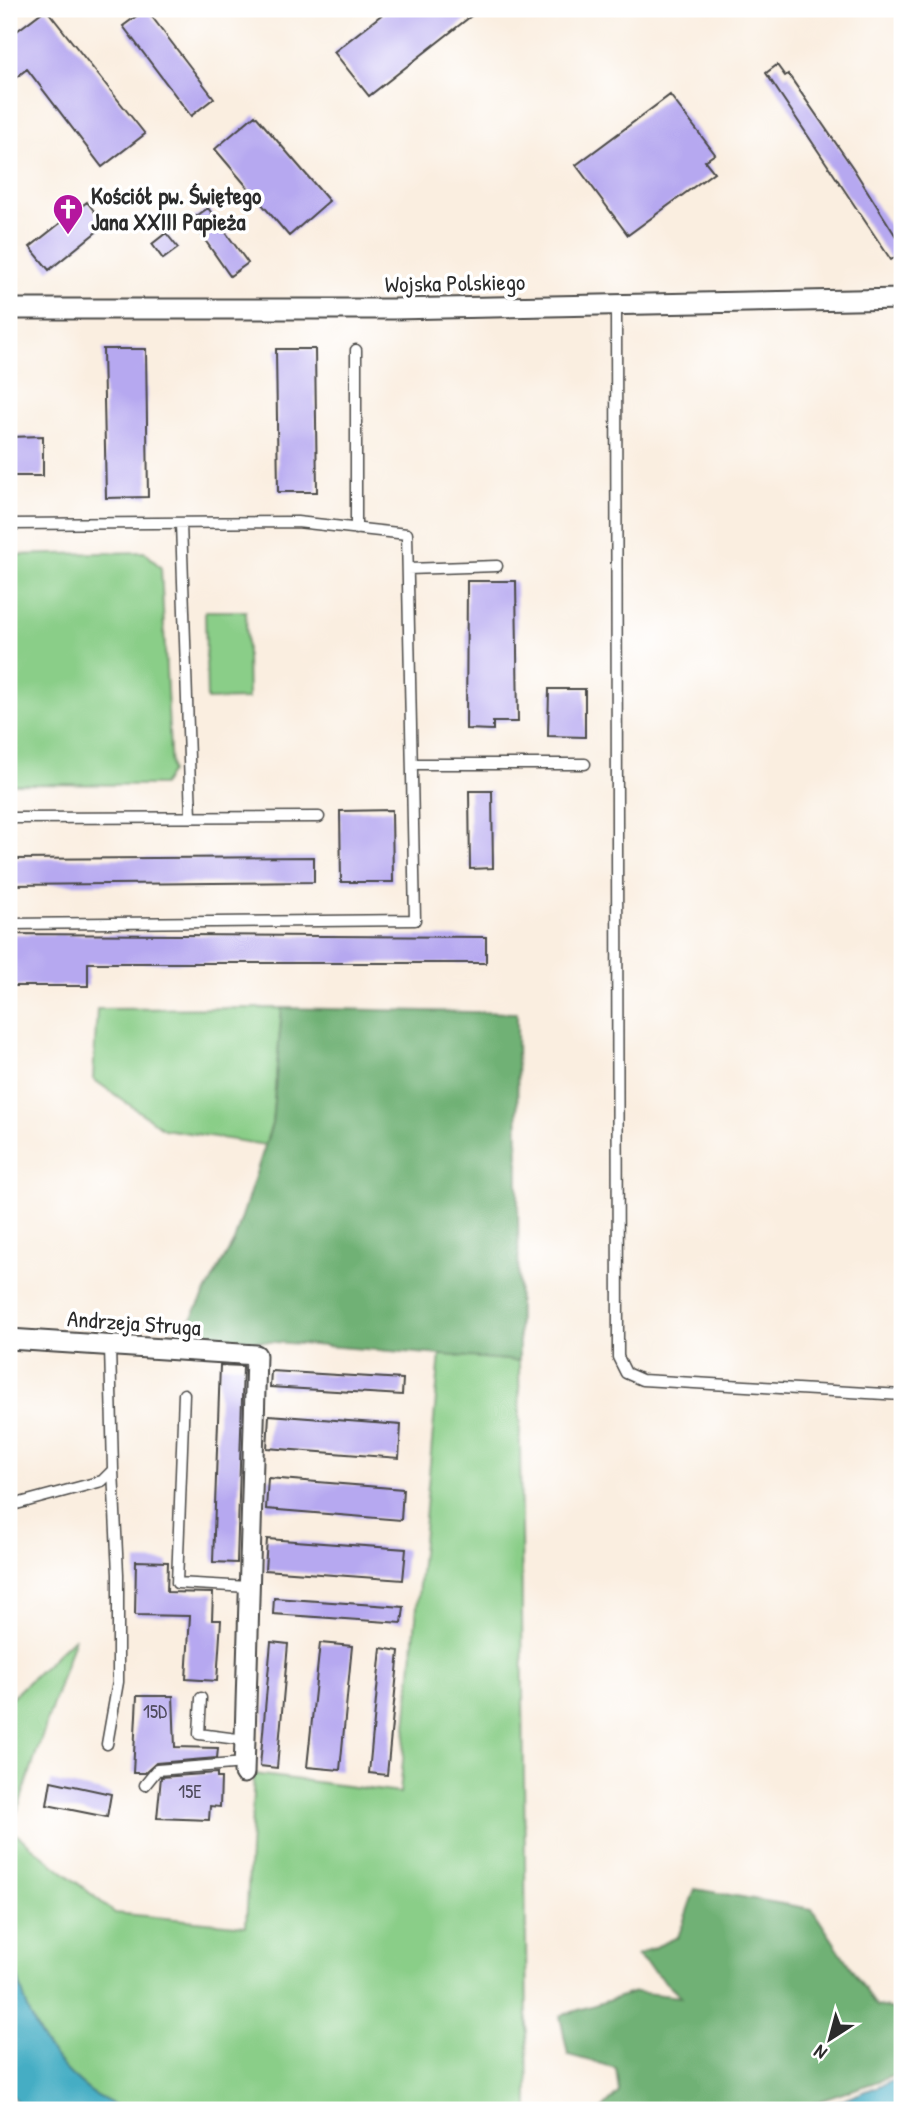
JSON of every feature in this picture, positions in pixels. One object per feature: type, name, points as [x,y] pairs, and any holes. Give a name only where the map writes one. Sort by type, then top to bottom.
[{"type":"street","name":"Wojska Polskiego","points":[[9,309],[393,309],[902,299]]},
{"type":"street","name":"Andrzeja Struga","points":[[9,1339],[256,1355],[249,1587]]},
{"type":"street","points":[[244,1768],[249,1587]]},
{"type":"lane","points":[[616,304],[618,1357],[626,1373],[642,1380],[902,1395]]},
{"type":"lane","points":[[356,350],[356,528]]},
{"type":"lane","points":[[9,524],[297,522],[407,534],[415,920],[9,924]]},
{"type":"lane","points":[[181,523],[191,817]]},
{"type":"lane","points":[[408,569],[497,566]]},
{"type":"lane","points":[[412,764],[585,764]]},
{"type":"lane","points":[[9,818],[319,817]]},
{"type":"lane","points":[[107,1744],[118,1682],[118,1574],[110,1346]]},
{"type":"lane","points":[[184,1394],[177,1583],[249,1587]]},
{"type":"lane","points":[[9,1506],[102,1481],[113,1470]]},
{"type":"lane","points":[[201,1698],[199,1734],[245,1740]]},
{"type":"lane","points":[[145,1785],[157,1770],[244,1768]]},
{"type":"green space","points":[[145,552],[161,568],[171,772],[162,785],[9,784],[9,555]]},
{"type":"green space","points":[[205,611],[246,611],[248,699],[207,700]]},
{"type":"green space","points":[[282,1008],[272,1124],[265,1145],[164,1129],[93,1079],[97,1009]]},
{"type":"green space","points":[[282,1008],[517,1013],[519,1361],[182,1335],[234,1241],[272,1124]]},
{"type":"green space","points":[[440,1354],[519,1361],[528,2110],[124,2110],[91,2092],[57,2060],[34,2025],[19,1985],[9,1940],[9,1700],[75,1637],[11,1830],[115,1913],[246,1926],[254,1774],[400,1793]]},
{"type":"green space","points":[[695,1889],[812,1909],[876,2006],[902,2010],[902,2073],[793,2110],[601,2110],[619,2092],[616,2068],[568,2055],[560,2016],[635,1992],[681,1997],[637,1955],[678,1937]]},
{"type":"water","points":[[9,1940],[27,2006],[44,2043],[72,2076],[91,2092],[124,2110],[22,2110],[9,2091]]},
{"type":"water","points":[[902,2077],[902,2110],[817,2110]]},
{"type":"building","points":[[46,9],[145,134],[102,167],[27,69],[9,83],[9,37]]},
{"type":"building","points":[[146,9],[214,98],[191,116],[123,26]]},
{"type":"building","points":[[389,9],[480,9],[369,96],[334,52]]},
{"type":"building","points":[[777,65],[785,76],[788,74],[853,168],[902,246],[902,253],[891,260],[766,73]]},
{"type":"building","points":[[670,95],[715,154],[705,161],[714,172],[628,235],[576,165]]},
{"type":"building","points":[[255,115],[329,201],[289,236],[215,149]]},
{"type":"building","name":"Kościół pw. Świętego Jana XXIII Papieża","points":[[87,202],[105,225],[49,270],[30,247]]},
{"type":"building","points":[[208,208],[248,263],[230,276],[191,220]]},
{"type":"building","points":[[166,233],[178,248],[163,259],[152,244]]},
{"type":"building","points":[[103,349],[146,349],[148,497],[106,498]]},
{"type":"building","points":[[276,349],[315,349],[317,492],[278,492]]},
{"type":"building","points":[[43,436],[43,476],[9,476],[9,437]]},
{"type":"building","points":[[467,581],[516,581],[518,722],[493,722],[493,730],[466,729]]},
{"type":"building","points":[[549,689],[585,689],[585,737],[548,736]]},
{"type":"building","points":[[469,791],[492,791],[493,868],[470,869]]},
{"type":"building","points":[[392,810],[393,882],[341,882],[340,811]]},
{"type":"building","points":[[314,857],[314,882],[9,885],[9,859]]},
{"type":"building","points":[[9,934],[486,937],[486,963],[88,963],[88,986],[9,986]]},
{"type":"building","points":[[220,1365],[243,1366],[237,1563],[213,1562]]},
{"type":"building","points":[[271,1371],[403,1379],[402,1395],[270,1387]]},
{"type":"building","points":[[269,1415],[401,1425],[399,1458],[267,1448]]},
{"type":"building","points":[[268,1478],[403,1489],[401,1520],[266,1509]]},
{"type":"building","points":[[267,1539],[406,1549],[403,1580],[265,1570]]},
{"type":"building","points":[[136,1561],[168,1562],[167,1592],[213,1593],[212,1620],[221,1620],[217,1681],[186,1679],[190,1616],[135,1615]]},
{"type":"building","points":[[274,1598],[404,1607],[402,1623],[273,1614]]},
{"type":"building","points":[[271,1642],[288,1644],[277,1768],[260,1766]]},
{"type":"building","points":[[320,1643],[352,1646],[340,1770],[307,1767]]},
{"type":"building","points":[[381,1648],[399,1651],[387,1775],[369,1773]]},
{"type":"building","points":[[137,1696],[173,1696],[175,1747],[218,1748],[217,1758],[156,1763],[145,1773],[133,1773]]},
{"type":"building","points":[[217,1773],[217,1778],[221,1778],[220,1807],[210,1806],[209,1820],[157,1818],[161,1777]]},
{"type":"building","points":[[51,1781],[111,1794],[107,1817],[47,1805]]},
{"type":"place","name":"Kościół pw. Świętego Jana XXIII Papieża","points":[[68,236]]}]
